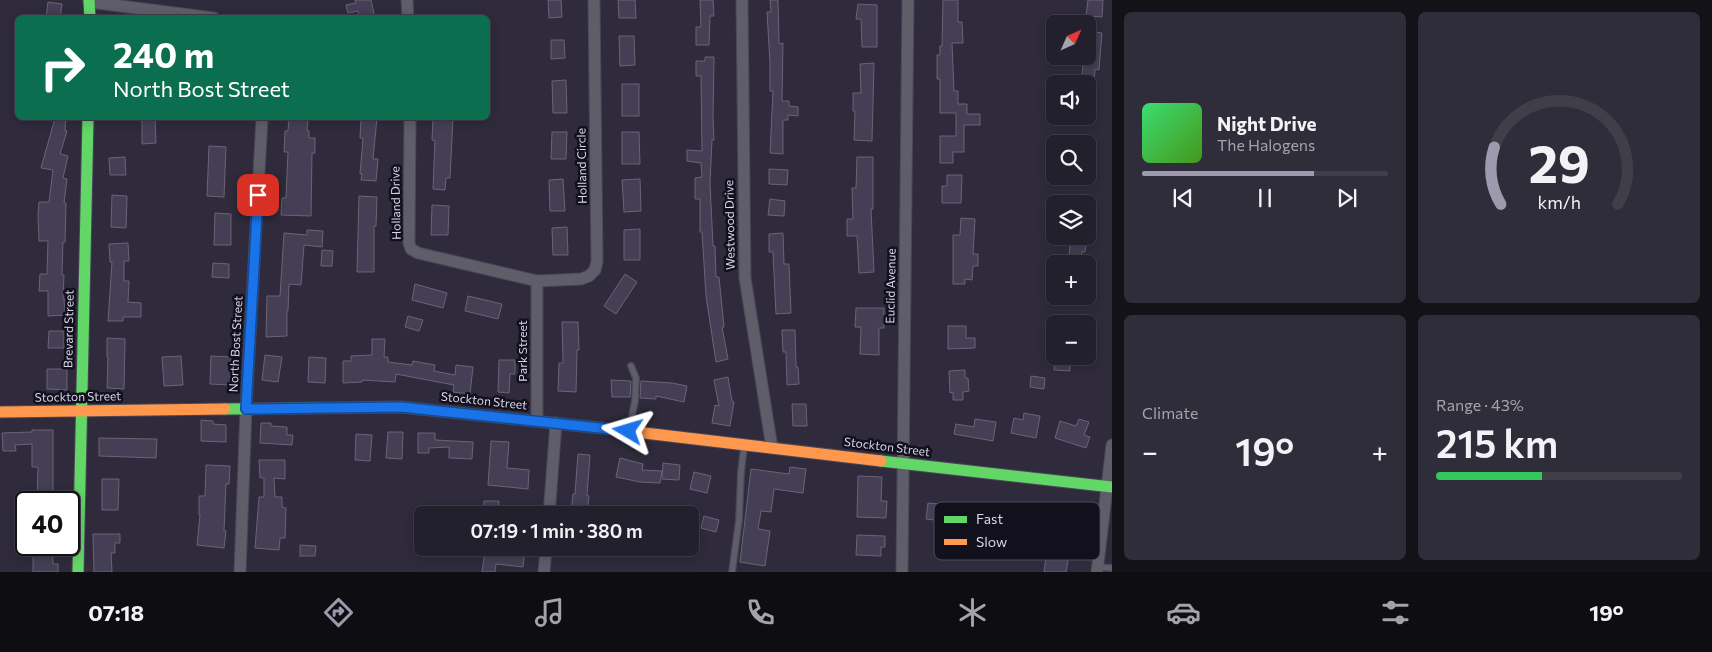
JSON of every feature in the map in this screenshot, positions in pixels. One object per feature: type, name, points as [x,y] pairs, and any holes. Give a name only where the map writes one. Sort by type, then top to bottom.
[{"type":"street","points":[[407,0],[408,15]]},
{"type":"street","name":"Holland Circle","points":[[537,281],[581,279],[589,276],[595,270],[597,261],[594,0]]},
{"type":"street","name":"Westwood Drive","points":[[742,0],[745,278],[772,448]]},
{"type":"street","name":"Euclid Avenue","points":[[902,572],[908,0]]},
{"type":"street","points":[[90,15],[89,1],[192,15]]},
{"type":"street","name":"Brevard Street","points":[[78,572],[88,120]]},
{"type":"street","name":"North Bost Street","points":[[240,572],[246,409],[262,120]]},
{"type":"street","name":"Holland Drive","points":[[410,120],[409,243],[412,249],[418,253],[537,281]]},
{"type":"street","name":"Park Street","points":[[537,281],[537,421]]},
{"type":"street","name":"Stockton Street","points":[[0,412],[401,407],[903,462],[1110,487]]},
{"type":"street","points":[[550,506],[556,423]]},
{"type":"street","points":[[1100,551],[1110,487],[1112,445]]},
{"type":"street","points":[[544,572],[545,556]]},
{"type":"lane","points":[[628,431],[635,401],[636,378],[631,366]]},
{"type":"lane","points":[[732,572],[739,520],[744,445]]},
{"type":"lane","points":[[1097,570],[1112,568]]},
{"type":"building","points":[[355,0],[371,0],[374,15],[359,15],[358,11],[348,13],[346,5],[356,3]]},
{"type":"building","points":[[548,0],[561,0],[562,17],[549,18]]},
{"type":"building","points":[[618,0],[635,0],[636,18],[619,18]]},
{"type":"building","points":[[700,0],[713,0],[714,16],[710,16],[709,45],[696,45],[696,27],[701,27]]},
{"type":"building","points":[[770,0],[778,0],[779,44],[783,43],[782,101],[789,101],[789,106],[798,107],[798,116],[788,115],[788,120],[783,120],[783,154],[770,153],[773,91],[770,91],[767,12],[771,12]]},
{"type":"building","points":[[943,0],[958,0],[958,22],[962,22],[963,43],[952,43],[954,91],[958,91],[958,104],[967,104],[967,114],[980,114],[980,125],[964,125],[964,152],[953,152],[953,163],[940,163],[940,136],[956,136],[956,113],[940,113],[940,79],[937,79],[937,55],[940,55],[940,46],[942,46]]},
{"type":"building","points":[[1088,0],[1103,0],[1102,17],[1086,15]]},
{"type":"building","points":[[48,2],[62,4],[60,15],[46,15]]},
{"type":"building","points":[[858,4],[877,5],[877,47],[862,47],[861,19],[856,19]]},
{"type":"building","points":[[1096,32],[1102,33],[1099,70],[1095,69],[1095,75],[1082,75],[1083,65],[1096,65]]},
{"type":"building","points":[[619,36],[634,36],[635,65],[620,66]]},
{"type":"building","points":[[551,40],[564,40],[565,58],[551,59]]},
{"type":"building","points":[[705,57],[714,57],[714,140],[712,140],[710,183],[716,277],[719,277],[724,327],[722,327],[728,359],[716,362],[706,296],[702,232],[700,232],[700,199],[695,199],[695,178],[702,177],[701,163],[687,161],[687,150],[702,151],[701,76],[696,76],[696,61],[705,61]]},
{"type":"building","points":[[874,63],[872,141],[854,140],[855,111],[853,111],[853,93],[861,93],[860,64]]},
{"type":"building","points":[[566,80],[567,113],[553,113],[552,81]]},
{"type":"building","points":[[622,84],[639,84],[639,116],[622,116]]},
{"type":"building","points":[[54,120],[66,120],[65,131],[67,131],[60,154],[68,156],[63,178],[67,179],[64,203],[66,203],[65,242],[63,242],[62,275],[64,275],[63,298],[65,315],[48,316],[48,291],[39,291],[40,274],[47,274],[48,241],[39,241],[39,202],[49,202],[53,170],[41,168]]},
{"type":"building","points":[[142,120],[155,120],[156,143],[142,144]]},
{"type":"building","points":[[289,120],[308,120],[307,131],[309,131],[309,138],[315,138],[315,153],[312,153],[311,216],[281,215],[282,198],[286,198],[288,152],[284,152],[285,131],[288,131]]},
{"type":"building","points":[[361,120],[377,120],[373,159],[378,159],[376,181],[361,180],[363,138],[360,138]]},
{"type":"building","points":[[433,120],[453,120],[450,178],[446,178],[445,190],[433,189],[435,141],[432,140]]},
{"type":"building","points":[[552,132],[567,132],[566,159],[551,159]]},
{"type":"building","points":[[622,132],[639,132],[640,164],[622,164]]},
{"type":"building","points":[[209,146],[226,147],[224,197],[207,196]]},
{"type":"building","points":[[125,157],[126,175],[110,175],[109,158]]},
{"type":"building","points":[[857,157],[873,157],[873,209],[871,209],[874,272],[859,273],[857,236],[847,236],[847,219],[853,219],[852,188],[856,188]]},
{"type":"building","points":[[769,169],[788,170],[787,185],[769,184]]},
{"type":"building","points":[[947,175],[962,175],[961,203],[942,203],[942,186],[947,186]]},
{"type":"building","points":[[563,179],[565,211],[550,211],[549,180]]},
{"type":"building","points":[[640,179],[641,211],[624,212],[622,180]]},
{"type":"building","points":[[112,195],[127,196],[126,228],[111,227]]},
{"type":"building","points":[[359,196],[377,197],[376,226],[374,226],[374,272],[357,272]]},
{"type":"building","points":[[770,199],[785,201],[784,216],[768,215]]},
{"type":"building","points":[[432,205],[449,206],[448,235],[431,235]]},
{"type":"building","points":[[215,213],[231,214],[231,245],[214,245]]},
{"type":"building","points":[[961,218],[975,219],[973,254],[978,254],[978,266],[973,266],[972,280],[965,279],[965,284],[953,284],[953,235],[960,235]]},
{"type":"building","points":[[567,227],[568,255],[553,255],[552,228]]},
{"type":"building","points":[[640,229],[640,260],[624,260],[624,230]]},
{"type":"building","points":[[307,230],[323,231],[322,247],[304,245],[301,285],[289,284],[287,336],[266,337],[267,296],[280,296],[284,233],[307,235]]},
{"type":"building","points":[[783,233],[784,264],[789,264],[791,313],[776,314],[773,252],[769,252],[769,234]]},
{"type":"building","points":[[128,243],[129,261],[124,261],[124,281],[129,281],[128,302],[141,303],[141,317],[123,317],[123,321],[108,321],[112,262],[110,262],[109,244]]},
{"type":"building","points":[[1070,245],[1086,245],[1085,252],[1082,252],[1082,255],[1069,255]]},
{"type":"building","points":[[322,250],[333,251],[332,266],[321,266]]},
{"type":"building","points":[[213,263],[229,264],[229,278],[212,277]]},
{"type":"building","points":[[625,274],[637,282],[616,314],[604,306]]},
{"type":"building","points":[[415,284],[447,293],[443,308],[412,300]]},
{"type":"building","points":[[468,296],[502,304],[498,319],[465,311]]},
{"type":"building","points":[[856,308],[884,308],[884,328],[879,328],[879,355],[860,354],[861,327],[855,327]]},
{"type":"building","points":[[408,316],[423,320],[419,331],[405,327]]},
{"type":"building","points":[[562,322],[578,322],[579,350],[577,350],[576,392],[558,391],[559,363],[563,363]]},
{"type":"building","points":[[948,326],[966,326],[966,338],[975,338],[975,348],[948,349]]},
{"type":"building","points":[[782,330],[795,330],[796,367],[798,367],[799,384],[787,385],[786,352],[783,352]]},
{"type":"building","points":[[49,331],[64,331],[64,348],[48,348]]},
{"type":"building","points":[[107,338],[125,339],[124,389],[107,388]]},
{"type":"building","points":[[372,339],[385,339],[384,357],[388,357],[388,362],[412,365],[413,361],[435,365],[434,371],[455,375],[456,365],[473,367],[470,394],[453,392],[454,385],[396,374],[395,382],[362,380],[362,382],[343,383],[343,361],[351,361],[351,356],[372,355]]},
{"type":"building","points":[[265,355],[282,357],[278,382],[262,380]]},
{"type":"building","points":[[181,356],[183,385],[164,386],[162,357]]},
{"type":"building","points":[[211,356],[231,357],[230,385],[210,384]]},
{"type":"building","points":[[309,357],[326,358],[325,383],[308,382]]},
{"type":"building","points":[[499,360],[515,360],[515,374],[510,374],[509,393],[498,392]]},
{"type":"building","points":[[1054,365],[1070,365],[1070,371],[1054,370]]},
{"type":"building","points":[[47,369],[67,369],[67,390],[47,389]]},
{"type":"building","points":[[965,370],[969,391],[963,392],[963,400],[953,400],[953,392],[950,393],[949,371]]},
{"type":"building","points":[[1031,376],[1045,378],[1044,389],[1030,387]]},
{"type":"building","points":[[728,377],[732,401],[734,402],[730,426],[712,423],[715,405],[719,406],[714,380]]},
{"type":"building","points":[[611,380],[631,381],[630,397],[612,397]]},
{"type":"building","points":[[641,381],[687,386],[684,402],[656,396],[656,399],[640,398]]},
{"type":"building","points":[[792,404],[806,404],[807,426],[793,426]]},
{"type":"building","points":[[1024,413],[1040,416],[1036,438],[1011,433],[1014,418],[1023,420]]},
{"type":"building","points":[[975,419],[996,422],[993,441],[954,434],[956,424],[974,427]]},
{"type":"building","points":[[1079,419],[1089,422],[1084,435],[1090,437],[1086,448],[1055,438],[1060,421],[1076,426]]},
{"type":"building","points":[[201,420],[213,421],[213,424],[226,425],[226,442],[201,441]]},
{"type":"building","points":[[261,423],[271,423],[271,426],[287,427],[287,435],[293,435],[292,445],[260,443]]},
{"type":"building","points":[[32,430],[53,430],[53,491],[37,491],[38,467],[32,467],[32,444],[15,445],[16,451],[3,451],[2,433],[32,432]]},
{"type":"building","points":[[388,432],[403,432],[402,459],[386,458]]},
{"type":"building","points":[[418,433],[435,433],[435,440],[473,442],[472,459],[449,458],[449,447],[429,448],[429,453],[418,453]]},
{"type":"building","points":[[356,434],[372,435],[370,461],[355,460]]},
{"type":"building","points":[[99,438],[157,439],[156,458],[99,456]]},
{"type":"building","points":[[491,441],[509,442],[507,468],[529,470],[528,489],[488,485]]},
{"type":"building","points":[[578,454],[590,455],[588,506],[572,506],[573,494],[575,494]]},
{"type":"building","points":[[620,458],[643,464],[642,470],[662,471],[660,483],[640,482],[616,477]]},
{"type":"building","points":[[259,460],[285,460],[285,479],[274,478],[275,497],[282,497],[282,507],[286,508],[285,538],[280,538],[279,550],[255,548],[259,497],[264,497],[264,478],[260,478]]},
{"type":"building","points":[[663,463],[680,465],[679,480],[662,479]]},
{"type":"building","points":[[206,465],[230,466],[229,484],[226,484],[224,548],[197,545],[200,515],[199,496],[205,496]]},
{"type":"building","points":[[790,467],[806,469],[803,493],[774,489],[771,512],[761,511],[758,529],[770,531],[765,566],[740,562],[751,469],[789,474]]},
{"type":"building","points":[[694,472],[711,476],[707,493],[690,489]]},
{"type":"building","points":[[858,476],[882,477],[881,501],[887,501],[886,518],[857,517]]},
{"type":"building","points":[[102,479],[119,479],[118,510],[102,510]]},
{"type":"building","points":[[484,501],[499,501],[499,506],[484,506]]},
{"type":"building","points":[[928,503],[934,504],[934,520],[926,519]]},
{"type":"building","points":[[704,516],[719,520],[716,532],[701,528]]},
{"type":"building","points":[[93,534],[120,534],[120,543],[115,543],[115,553],[111,553],[112,572],[94,572]]},
{"type":"building","points":[[857,535],[885,536],[885,547],[881,547],[881,556],[856,555]]},
{"type":"building","points":[[300,545],[316,546],[315,556],[300,556]]},
{"type":"building","points":[[33,556],[53,556],[53,564],[58,564],[58,572],[33,572]]},
{"type":"building","points":[[484,556],[524,556],[523,567],[496,564],[495,572],[482,572]]},
{"type":"building","points":[[1046,560],[1068,560],[1066,572],[1044,572]]},
{"type":"traffic: fast","points":[[89,0],[90,15]]},
{"type":"traffic: fast","points":[[78,572],[88,120]]},
{"type":"traffic: fast","points":[[225,409],[401,407],[619,430]]},
{"type":"traffic: fast","points":[[881,461],[1112,487]]},
{"type":"traffic: slow","points":[[0,412],[225,409]]},
{"type":"traffic: slow","points":[[619,430],[881,461]]},
{"type":"route","points":[[258,195],[246,409],[401,407],[628,431]]}]
